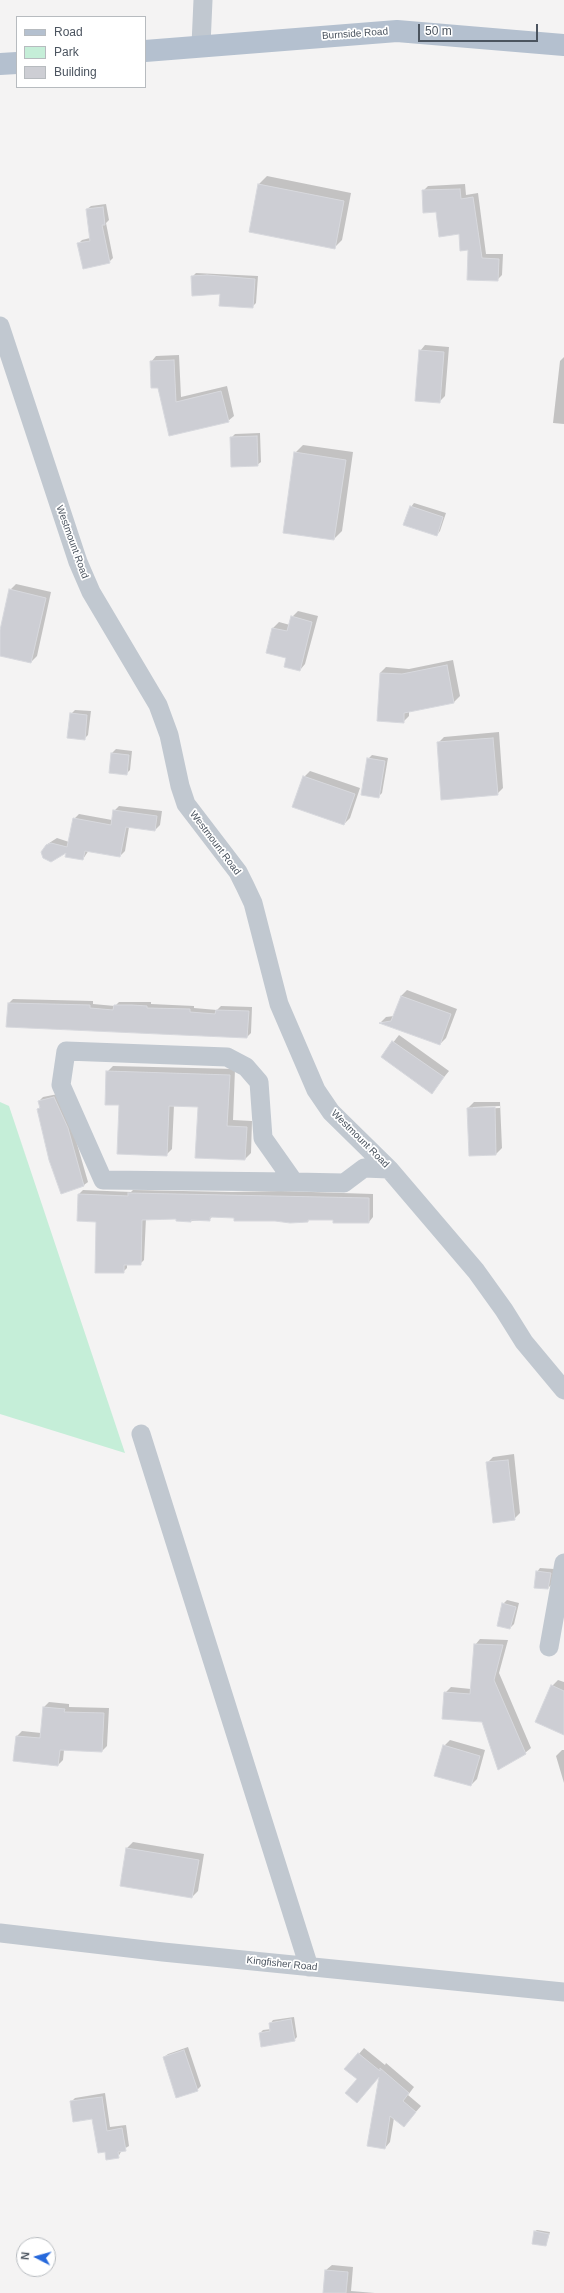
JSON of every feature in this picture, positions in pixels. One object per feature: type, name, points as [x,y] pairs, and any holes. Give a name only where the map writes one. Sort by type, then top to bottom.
[{"type":"main road","name":"Burnside Road","points":[[146,51],[397,31],[564,46]]},
{"type":"main road","points":[[0,64],[16,62]]},
{"type":"street","points":[[201,46],[203,0]]},
{"type":"street","name":"Westmount Road","points":[[0,326],[78,562],[91,592],[158,705],[169,735],[180,786],[186,804],[238,872],[253,903],[279,1004],[305,1068],[316,1090],[332,1112],[389,1169],[476,1271],[504,1310],[524,1342],[564,1390]]},
{"type":"street","points":[[294,1182],[263,1138],[259,1082],[246,1067],[227,1058],[66,1051],[61,1085],[103,1180],[294,1182],[344,1182],[364,1168],[389,1169]]},
{"type":"street","points":[[141,1434],[309,1967]]},
{"type":"street","points":[[549,1647],[564,1563]]},
{"type":"street","name":"Kingfisher Road","points":[[0,1933],[309,1967],[564,1992]]},
{"type":"green space","points":[[0,1102],[9,1106],[125,1453],[0,1414]]},
{"type":"building","points":[[258,184],[344,201],[335,249],[249,232]]},
{"type":"building","points":[[460,189],[461,199],[473,197],[482,258],[499,259],[498,281],[467,280],[468,250],[460,251],[459,234],[439,237],[436,212],[423,213],[422,190]]},
{"type":"building","points":[[103,207],[105,225],[102,225],[110,263],[83,269],[77,243],[90,241],[86,209]]},
{"type":"building","points":[[207,275],[255,279],[253,308],[219,306],[220,294],[192,296],[191,276]]},
{"type":"building","points":[[419,350],[444,352],[440,403],[415,401]]},
{"type":"building","points":[[174,360],[176,402],[221,391],[229,422],[169,436],[158,388],[151,388],[150,361]]},
{"type":"building","points":[[257,436],[258,466],[231,467],[230,437]]},
{"type":"building","points":[[294,452],[346,460],[334,540],[283,533]]},
{"type":"building","points":[[410,506],[443,517],[437,536],[403,525]]},
{"type":"building","points":[[9,589],[46,598],[31,663],[0,656],[0,630]]},
{"type":"building","points":[[291,616],[312,622],[300,671],[284,667],[286,658],[266,653],[272,628],[287,631]]},
{"type":"building","points":[[447,665],[454,703],[404,713],[404,723],[377,721],[380,673],[402,674]]},
{"type":"building","points":[[70,713],[87,715],[85,740],[67,738]]},
{"type":"building","points":[[493,738],[498,795],[441,800],[437,742]]},
{"type":"building","points":[[111,753],[129,755],[127,775],[109,773]]},
{"type":"building","points":[[367,758],[385,761],[379,798],[361,795]]},
{"type":"building","points":[[303,776],[355,794],[344,825],[292,807]]},
{"type":"building","points":[[113,810],[157,816],[155,831],[126,827],[120,857],[85,851],[83,860],[65,857],[66,853],[51,862],[43,858],[41,852],[46,845],[51,843],[67,847],[73,818],[111,825]]},
{"type":"building","points":[[401,996],[451,1014],[440,1045],[379,1023],[391,1021]]},
{"type":"building","points":[[8,1003],[90,1005],[90,1008],[113,1010],[114,1005],[132,1005],[147,1006],[147,1008],[190,1009],[190,1012],[215,1014],[216,1010],[249,1011],[247,1038],[6,1027]]},
{"type":"building","points":[[392,1041],[444,1077],[432,1094],[381,1057]]},
{"type":"building","points":[[106,1071],[230,1075],[227,1126],[247,1127],[245,1160],[195,1158],[198,1107],[169,1106],[167,1156],[117,1154],[119,1105],[105,1105]]},
{"type":"building","points":[[54,1097],[68,1128],[84,1186],[61,1194],[49,1160],[37,1109],[40,1108],[38,1101]]},
{"type":"building","points":[[495,1107],[496,1155],[469,1156],[467,1108]]},
{"type":"building","points":[[128,1193],[369,1198],[369,1223],[333,1223],[333,1220],[308,1220],[308,1222],[290,1223],[275,1221],[234,1221],[234,1218],[210,1217],[210,1221],[191,1220],[191,1222],[176,1221],[176,1219],[142,1220],[141,1265],[124,1265],[124,1273],[95,1273],[96,1222],[77,1221],[78,1194],[128,1196]]},
{"type":"building","points":[[508,1460],[515,1520],[493,1523],[486,1462]]},
{"type":"building","points":[[536,1571],[551,1573],[548,1589],[534,1588]]},
{"type":"building","points":[[502,1603],[516,1607],[510,1629],[497,1626]]},
{"type":"building","points":[[474,1644],[503,1645],[494,1680],[526,1754],[498,1770],[482,1722],[442,1719],[444,1692],[470,1694]]},
{"type":"building","points":[[551,1685],[564,1691],[564,1735],[535,1722]]},
{"type":"building","points":[[43,1707],[65,1709],[64,1712],[104,1713],[102,1752],[60,1750],[58,1766],[13,1761],[16,1736],[40,1738]]},
{"type":"building","points":[[443,1745],[480,1756],[471,1786],[434,1776]]},
{"type":"building","points":[[126,1848],[199,1860],[192,1898],[120,1886]]},
{"type":"building","points":[[291,2019],[295,2041],[261,2047],[259,2033],[270,2031],[269,2023]]},
{"type":"building","points":[[184,2050],[198,2091],[176,2098],[163,2057]]},
{"type":"building","points":[[358,2053],[380,2071],[380,2068],[409,2093],[403,2101],[416,2112],[404,2127],[390,2116],[385,2149],[367,2146],[379,2077],[357,2103],[345,2093],[357,2079],[344,2069]]},
{"type":"building","points":[[102,2097],[107,2131],[122,2128],[126,2151],[118,2152],[119,2158],[106,2160],[105,2152],[98,2153],[92,2119],[73,2122],[70,2101]]},
{"type":"building","points":[[534,2231],[549,2234],[546,2246],[532,2244]]},
{"type":"building","points":[[325,2270],[348,2272],[346,2293],[323,2293]]}]
